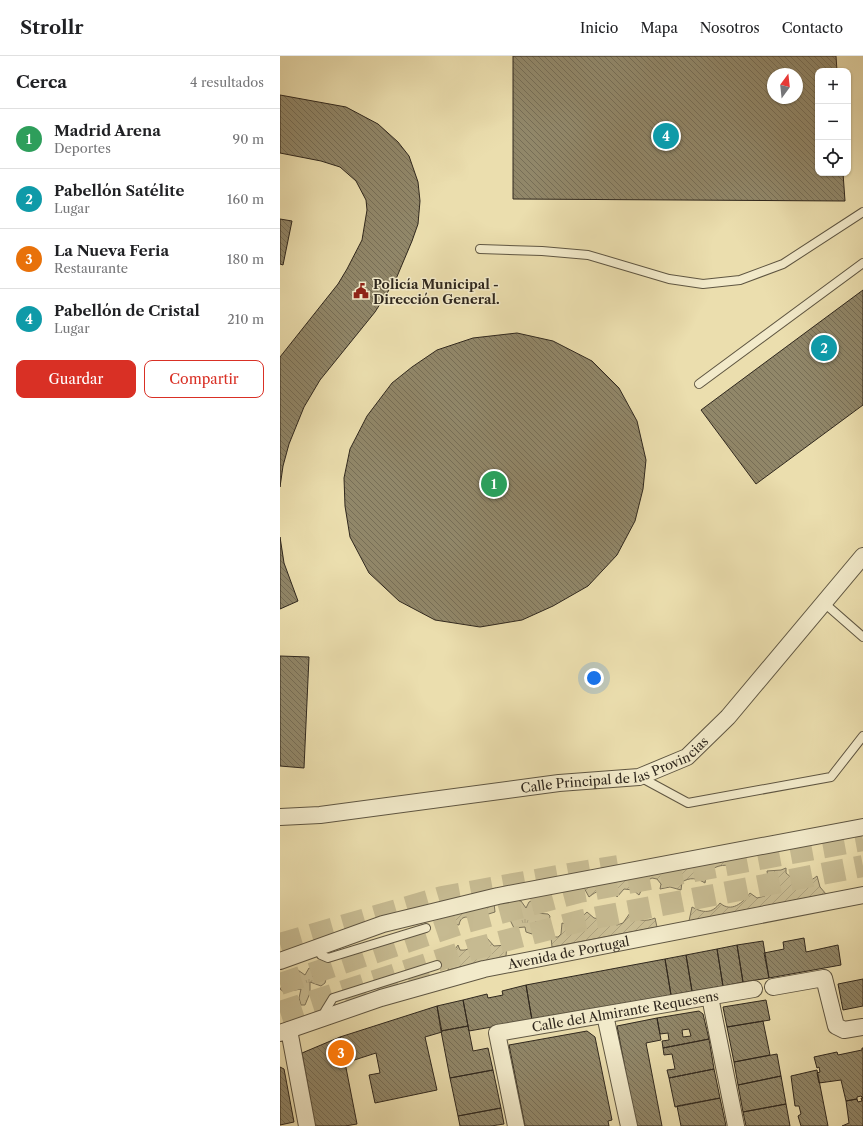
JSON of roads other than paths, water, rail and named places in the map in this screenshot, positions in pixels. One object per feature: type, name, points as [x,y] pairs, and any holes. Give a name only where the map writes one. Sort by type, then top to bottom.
[{"type":"street","name":"Calle Principal de las Provincias","points":[[280,817],[320,815],[559,783],[640,777],[687,757],[728,717],[863,556]]},
{"type":"street","points":[[280,961],[382,924],[498,896],[863,827]]},
{"type":"street","name":"Avenida de Portugal","points":[[285,1031],[381,998],[484,969],[863,895]]},
{"type":"street","points":[[773,987],[824,978],[836,1026],[844,1030],[863,1028]]},
{"type":"street","name":"Calle del Almirante Requesens","points":[[516,1126],[497,1033],[754,990]]},
{"type":"street","points":[[710,997],[736,1126]]},
{"type":"street","points":[[605,1015],[629,1126]]},
{"type":"street","points":[[285,1031],[307,1126]]},
{"type":"lane","points":[[480,249],[542,251],[588,255],[669,279],[703,284],[740,280],[783,264],[863,212]]},
{"type":"lane","points":[[699,384],[863,263]]},
{"type":"lane","points":[[823,602],[863,637]]},
{"type":"lane","points":[[640,777],[688,803],[830,777],[863,736]]},
{"type":"lane","points":[[316,947],[321,955],[328,958],[426,928]]},
{"type":"lane","points":[[326,1017],[325,1011],[333,998],[437,965]]},
{"type":"tunnel","points":[[280,984],[466,922],[579,892],[863,840]]},
{"type":"tunnel","points":[[280,944],[442,897],[618,866]]},
{"type":"tunnel","points":[[280,1012],[473,949],[584,920],[863,866]]},
{"type":"place","name":"Pabellón de Cristal","points":[[666,136]]},
{"type":"place","name":"Policía Municipal - Dirección General.","points":[[361,291]]},
{"type":"place","name":"Pabellón Satélite","points":[[824,348]]},
{"type":"place","name":"Madrid Arena","points":[[494,484]]},
{"type":"place","name":"La Nueva Feria","points":[[341,1053]]}]
